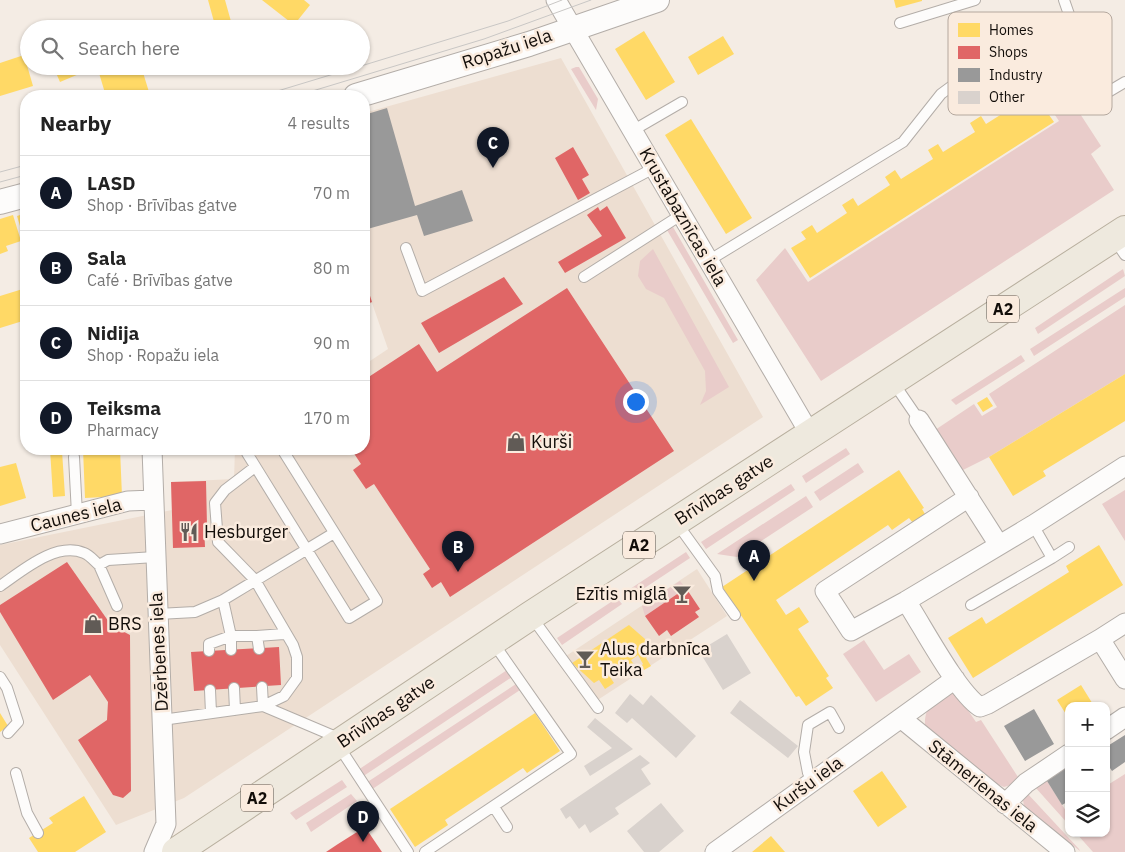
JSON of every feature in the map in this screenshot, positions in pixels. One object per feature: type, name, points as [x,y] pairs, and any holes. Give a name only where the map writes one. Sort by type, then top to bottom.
[{"type":"highway","name":"Brīvības gatve","points":[[176,852],[675,521],[893,381],[1121,240]]},
{"type":"street","name":"Krustabaznīcas iela","points":[[556,0],[810,434]]},
{"type":"street","name":"Ropažu iela","points":[[370,92],[529,44],[572,27],[657,0]]},
{"type":"street","points":[[0,202],[20,197]]},
{"type":"street","points":[[919,420],[999,545]]},
{"type":"street","name":"Dzērbenes iela","points":[[152,455],[166,824],[154,852]]},
{"type":"street","points":[[970,497],[825,591],[851,631],[906,601],[1033,525],[1125,466]]},
{"type":"street","name":"Caunes iela","points":[[0,534],[128,502],[153,500]]},
{"type":"street","points":[[906,601],[956,679],[973,702],[980,707],[1125,623]]},
{"type":"street","points":[[1100,639],[1125,679]]},
{"type":"street","name":"Kuršu iela","points":[[715,852],[956,679]]},
{"type":"street","points":[[1110,727],[1125,717]]},
{"type":"street","name":"Stāmerienas iela","points":[[902,719],[1065,852]]},
{"type":"street","points":[[1005,804],[1026,783],[1065,757]]},
{"type":"lane","points":[[900,22],[975,0]]},
{"type":"lane","points":[[1064,0],[1068,12]]},
{"type":"lane","points":[[1112,90],[1125,82]]},
{"type":"lane","points":[[708,261],[903,142],[941,94],[948,89]]},
{"type":"lane","points":[[632,131],[682,102]]},
{"type":"lane","points":[[406,248],[422,291],[654,168]]},
{"type":"lane","points":[[584,277],[681,215]]},
{"type":"lane","points":[[893,381],[919,420]]},
{"type":"lane","points":[[248,455],[349,618],[377,601],[286,455]]},
{"type":"lane","points":[[74,456],[77,514]]},
{"type":"lane","points":[[162,720],[264,706],[284,696],[296,678],[297,657],[293,645],[284,634],[255,580],[218,542],[215,503],[225,490],[255,467]]},
{"type":"lane","points":[[675,521],[715,576],[718,591],[734,615]]},
{"type":"lane","points":[[1033,525],[1052,558]]},
{"type":"lane","points":[[158,614],[195,612],[223,600],[334,533]]},
{"type":"lane","points":[[971,605],[1069,547]]},
{"type":"lane","points":[[0,586],[43,556],[69,551],[85,553],[99,566],[117,606]]},
{"type":"lane","points":[[99,566],[108,560],[155,557]]},
{"type":"lane","points":[[223,600],[232,650]]},
{"type":"lane","points":[[530,616],[598,708]]},
{"type":"lane","points":[[209,651],[208,644],[231,636],[284,634]]},
{"type":"lane","points":[[257,636],[259,648]]},
{"type":"lane","points":[[425,852],[571,754],[492,641]]},
{"type":"lane","points":[[0,677],[7,688],[18,722],[8,733]]},
{"type":"lane","points":[[262,686],[264,706]]},
{"type":"lane","points":[[234,688],[235,710]]},
{"type":"lane","points":[[210,690],[211,713]]},
{"type":"lane","points":[[264,706],[341,742],[406,851]]},
{"type":"lane","points":[[808,773],[804,752],[808,725],[830,712],[839,728]]},
{"type":"lane","points":[[16,773],[27,813],[38,833]]},
{"type":"lane","points":[[494,806],[507,827]]},
{"type":"shaded area","points":[[561,58],[763,417],[184,798],[116,825],[0,645],[0,545],[172,510],[171,482],[234,479],[235,455],[370,455],[370,361],[388,349],[372,303],[370,304],[370,111]]},
{"type":"shaded area","points":[[579,67],[598,99],[596,110],[571,69]]},
{"type":"shaded area","points":[[1055,115],[1081,115],[1101,146],[1091,154],[1114,190],[821,381],[756,280],[785,248],[808,282],[1059,121]]},
{"type":"shaded area","points":[[673,227],[738,340],[733,343],[667,230]]},
{"type":"shaded area","points":[[653,249],[729,387],[700,405],[706,391],[705,371],[664,298],[646,289],[638,276],[640,261]]},
{"type":"shaded area","points":[[1123,269],[1125,276],[1038,334],[1035,328]]},
{"type":"shaded area","points":[[1125,288],[1125,297],[1034,356],[1030,349]]},
{"type":"shaded area","points":[[1125,305],[1125,374],[989,457],[961,471],[935,430],[974,404],[982,416],[997,407],[989,394]]},
{"type":"shaded area","points":[[1021,355],[1025,361],[956,405],[951,400]]},
{"type":"shaded area","points":[[846,448],[850,454],[806,483],[802,476]]},
{"type":"shaded area","points":[[858,463],[864,472],[820,501],[814,492]]},
{"type":"shaded area","points":[[791,484],[795,490],[706,549],[701,542]]},
{"type":"shaded area","points":[[1125,490],[1125,541],[1102,504]]},
{"type":"shaded area","points":[[806,496],[813,507],[737,557],[717,554]]},
{"type":"shaded area","points":[[686,552],[690,558],[631,597],[627,591]]},
{"type":"shaded area","points":[[697,569],[727,616],[596,701],[566,656]]},
{"type":"shaded area","points":[[680,581],[686,588],[645,616],[642,606]]},
{"type":"shaded area","points":[[617,598],[622,604],[562,645],[557,638]]},
{"type":"shaded area","points":[[864,640],[884,670],[909,654],[921,672],[876,702],[843,654]]},
{"type":"shaded area","points":[[513,666],[518,673],[362,777],[358,770]]},
{"type":"shaded area","points":[[522,680],[526,686],[371,790],[366,783]]},
{"type":"shaded area","points":[[952,687],[976,722],[981,720],[1018,777],[1017,783],[1004,787],[997,784],[925,727],[926,713],[932,703]]},
{"type":"shaded area","points":[[1125,774],[1125,852],[1093,852],[1080,837],[1110,837],[1110,783]]},
{"type":"shaded area","points":[[342,780],[347,787],[296,820],[290,813]]},
{"type":"shaded area","points":[[1047,781],[1065,809],[1065,821],[1035,787]]},
{"type":"shaded area","points":[[1027,793],[1065,834],[1065,837],[1068,837],[1080,851],[1024,806],[1023,800]]},
{"type":"shaded area","points":[[351,794],[357,801],[311,832],[306,823]]},
{"type":"building: Homes","points":[[208,0],[225,0],[231,20],[214,20]]},
{"type":"building: Homes","points":[[262,0],[304,0],[310,5],[298,20],[288,20]]},
{"type":"building: Homes","points":[[894,0],[922,0],[922,1],[896,8]]},
{"type":"building: Homes","points":[[644,31],[675,82],[646,100],[615,49]]},
{"type":"building: Homes","points":[[723,36],[734,54],[698,75],[688,57]]},
{"type":"building: Homes","points":[[20,56],[20,75],[30,75],[33,86],[0,96],[0,63]]},
{"type":"building: Homes","points":[[57,75],[77,75],[60,82]]},
{"type":"building: Homes","points":[[100,75],[144,75],[148,90],[104,90]]},
{"type":"building: Homes","points":[[1000,115],[1049,115],[1054,122],[810,278],[791,248],[806,239],[801,232],[812,225],[817,233],[847,213],[842,205],[853,198],[858,206],[890,185],[885,177],[895,170],[901,179],[933,159],[928,150],[938,144],[943,152],[975,132],[970,123],[981,116],[986,124]]},
{"type":"building: Homes","points":[[691,119],[752,218],[726,234],[665,135]]},
{"type":"building: Homes","points":[[13,215],[20,241],[6,246],[8,251],[0,254],[0,219]]},
{"type":"building: Homes","points":[[20,215],[20,226],[17,216]]},
{"type":"building: Homes","points":[[20,290],[20,322],[0,328],[0,296]]},
{"type":"building: Homes","points":[[1125,374],[1125,421],[1043,471],[1046,476],[1013,496],[989,457]]},
{"type":"building: Homes","points":[[987,397],[993,406],[983,412],[977,403]]},
{"type":"building: Homes","points":[[50,455],[62,455],[65,496],[53,497]]},
{"type":"building: Homes","points":[[83,455],[120,455],[122,496],[85,498]]},
{"type":"building: Homes","points":[[16,463],[26,498],[0,506],[0,467]]},
{"type":"building: Homes","points":[[899,470],[924,508],[922,509],[925,514],[913,523],[909,518],[892,530],[888,525],[776,600],[786,615],[799,607],[809,622],[798,629],[829,676],[826,678],[833,688],[806,706],[799,696],[796,697],[722,587]]},
{"type":"building: Homes","points":[[1099,545],[1123,585],[973,678],[948,638],[982,617],[986,624],[1069,572],[1066,566]]},
{"type":"building: Homes","points":[[629,625],[653,646],[645,651],[649,656],[646,658],[651,666],[644,670],[638,655],[631,660],[636,668],[628,674],[622,666],[608,674],[614,683],[605,689],[599,680],[594,683],[572,663]]},
{"type":"building: Homes","points":[[1081,685],[1092,702],[1065,702],[1065,713],[1057,700]]},
{"type":"building: Homes","points":[[0,713],[8,726],[0,732]]},
{"type":"building: Homes","points":[[535,713],[560,751],[527,773],[523,768],[445,820],[448,825],[415,847],[390,809]]},
{"type":"building: Homes","points":[[882,771],[907,807],[878,827],[853,791]]},
{"type":"building: Homes","points":[[84,796],[106,832],[75,852],[38,852],[29,838],[53,823],[49,818]]},
{"type":"building: Homes","points":[[771,836],[785,852],[752,852]]},
{"type":"building: Shops","points":[[573,147],[589,175],[582,179],[590,193],[578,200],[555,158]]},
{"type":"building: Shops","points":[[607,206],[626,238],[565,273],[558,262],[602,236],[587,215],[598,207],[600,211]]},
{"type":"building: Shops","points":[[504,277],[523,304],[439,353],[421,323]]},
{"type":"building: Shops","name":"Kurši","points":[[567,288],[674,451],[450,597],[441,582],[432,588],[423,574],[430,569],[374,484],[366,489],[353,470],[361,464],[355,455],[370,455],[370,376],[419,344],[437,372]]},
{"type":"building: Shops","points":[[206,481],[207,526],[204,526],[205,547],[173,548],[171,482]]},
{"type":"building: Shops","points":[[67,562],[111,625],[130,635],[131,791],[123,798],[113,795],[78,740],[107,720],[108,702],[90,675],[53,700],[0,612],[0,605]]},
{"type":"building: Shops","points":[[686,588],[700,609],[695,612],[699,617],[671,636],[667,630],[659,636],[645,616]]},
{"type":"building: Shops","points":[[279,647],[281,685],[194,691],[191,652]]},
{"type":"building: Shops","points":[[365,827],[382,852],[326,852],[338,844]]},
{"type":"building: Industry","points":[[387,108],[415,206],[462,190],[473,221],[424,236],[417,215],[370,228],[370,113]]},
{"type":"building: Industry","points":[[1034,709],[1054,744],[1025,761],[1004,726]]},
{"type":"building: Industry","points":[[1125,735],[1125,762],[1112,771],[1110,768],[1110,744]]},
{"type":"building: Industry","points":[[1065,769],[1065,803],[1062,805],[1047,781]]},
{"type":"building: Other","points":[[727,634],[751,673],[723,690],[699,651]]},
{"type":"building: Other","points":[[630,694],[643,705],[651,695],[696,736],[676,758],[632,718],[627,723],[615,713]]},
{"type":"building: Other","points":[[740,700],[798,746],[788,758],[730,713]]},
{"type":"building: Other","points":[[595,718],[633,749],[590,776],[584,766],[612,748],[587,727]]},
{"type":"building: Other","points":[[640,755],[650,763],[641,769],[651,784],[615,808],[619,814],[590,833],[585,824],[579,829],[570,816],[566,819],[560,809]]},
{"type":"building: Other","points":[[661,803],[684,831],[659,852],[644,852],[627,831]]},
{"type":"tram line","points":[[370,63],[508,21],[562,0]]},
{"type":"tram line","points":[[370,74],[484,39],[591,0]]},
{"type":"tram line","points":[[281,90],[330,75]]},
{"type":"tram line","points":[[316,90],[365,75]]},
{"type":"tram line","points":[[0,172],[20,167]]},
{"type":"tram line","points":[[0,182],[20,177]]},
{"type":"place","name":"Nidija","points":[[493,168]]},
{"type":"place","name":"Kurši","points":[[516,442]]},
{"type":"place","name":"Hesburger","points":[[189,532]]},
{"type":"place","name":"Sala","points":[[458,572]]},
{"type":"place","name":"LASD","points":[[754,581]]},
{"type":"place","name":"Ezītis miglā","points":[[682,594]]},
{"type":"place","name":"BRS","points":[[93,624]]},
{"type":"place","name":"Alus darbnīca Teika","points":[[585,659]]},
{"type":"place","name":"Teiksma","points":[[363,842]]}]
